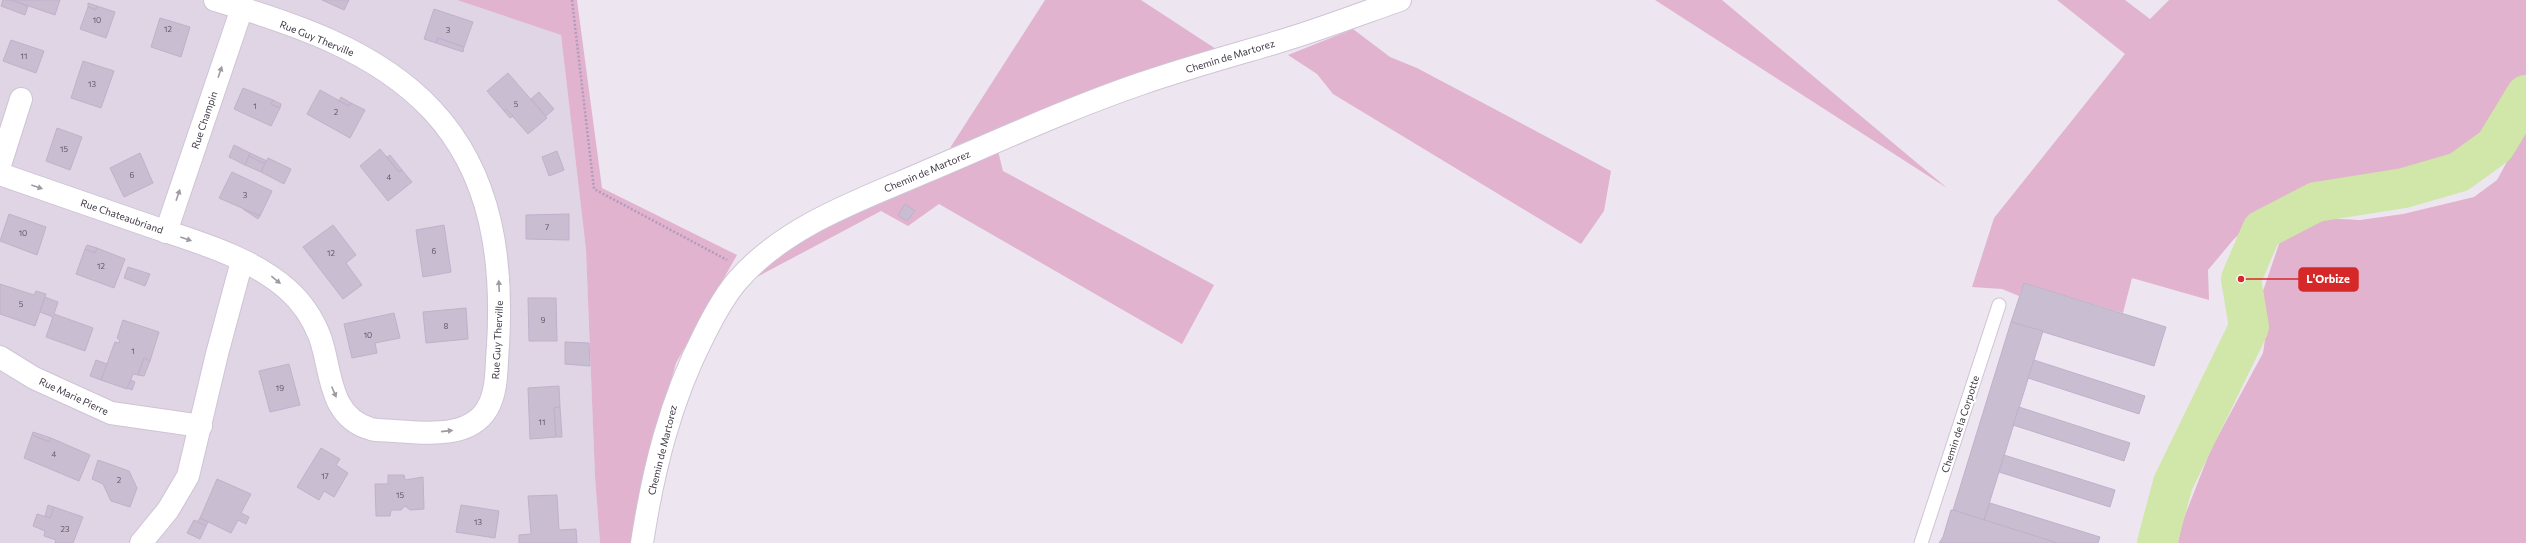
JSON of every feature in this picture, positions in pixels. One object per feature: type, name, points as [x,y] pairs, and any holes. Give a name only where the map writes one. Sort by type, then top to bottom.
[{"type":"street","name":"Rue Guy Therville","points":[[215,0],[242,8],[339,44],[367,59],[394,76],[432,110],[460,145],[484,194],[493,229],[498,270],[500,310],[495,378],[487,409],[472,425],[452,431],[424,433],[371,429],[354,420],[340,407],[331,386],[320,338],[309,314],[290,292],[275,280],[242,261]]},
{"type":"street","name":"Chemin de Martorez","points":[[642,543],[659,455],[672,406],[691,360],[714,316],[738,280],[772,248],[808,226],[861,200],[1078,107],[1141,83],[1283,41],[1400,0]]},
{"type":"street","name":"Rue Champin","points":[[166,232],[242,8]]},
{"type":"street","points":[[0,165],[21,99]]},
{"type":"street","name":"Rue Chateaubriand","points":[[0,174],[228,253],[242,261]]},
{"type":"street","points":[[141,543],[168,510],[188,476],[202,426],[217,354],[242,261]]},
{"type":"street","name":"Rue Marie Pierre","points":[[0,357],[34,378],[111,413],[202,426]]},
{"type":"lane","name":"Chemin de la Corpotte","points":[[1921,543],[1999,305]]},
{"type":"path","points":[[572,0],[594,189],[748,271]]},
{"type":"shaded area","points":[[0,0],[457,0],[561,35],[586,250],[595,477],[600,543],[0,543]]},
{"type":"shaded area","points":[[457,0],[577,0],[602,188],[737,255],[676,363],[650,457],[632,543],[600,543],[595,477],[586,250],[561,35]]},
{"type":"shaded area","points":[[1045,0],[1141,0],[1219,51],[1082,96],[950,148]]},
{"type":"shaded area","points":[[1655,0],[1722,0],[1947,188]]},
{"type":"shaded area","points":[[2057,0],[2125,0],[2150,19],[2169,0],[2526,0],[2526,77],[2503,112],[2469,149],[2443,161],[2313,189],[2269,207],[2234,239],[2208,270],[2209,300],[2132,278],[2123,313],[2024,283],[2019,296],[2002,289],[1972,287],[1994,218],[2125,54]]},
{"type":"shaded area","points":[[1353,29],[1390,57],[1417,68],[1611,171],[1604,211],[1581,244],[1333,94],[1317,74],[1288,55]]},
{"type":"shaded area","points":[[2526,127],[2526,543],[2178,543],[2182,523],[2211,449],[2263,353],[2266,333],[2263,291],[2280,241],[2320,218],[2360,220],[2403,214],[2474,197],[2497,180]]},
{"type":"shaded area","points":[[998,151],[1003,171],[1214,285],[1182,344],[939,204],[908,226],[881,211],[755,278],[806,232]]},
{"type":"building","points":[[3,0],[11,0],[28,6],[25,15],[1,6]]},
{"type":"building","points":[[11,0],[60,0],[55,15]]},
{"type":"building","points":[[322,0],[349,0],[344,10]]},
{"type":"building","points":[[88,3],[97,6],[96,10],[88,7]]},
{"type":"building","points":[[97,6],[115,12],[106,38],[80,29],[88,7],[96,10]]},
{"type":"building","points":[[434,9],[473,22],[464,47],[438,38],[436,43],[424,39]]},
{"type":"building","points":[[160,18],[190,27],[181,57],[151,47]]},
{"type":"building","points":[[438,38],[464,47],[463,52],[436,43]]},
{"type":"building","points":[[11,40],[44,51],[36,73],[3,61]]},
{"type":"building","points":[[83,61],[114,71],[101,108],[71,98]]},
{"type":"building","points":[[508,73],[547,118],[528,134],[506,109],[504,111],[487,91]]},
{"type":"building","points":[[243,88],[273,100],[271,104],[280,108],[271,126],[234,109]]},
{"type":"building","points":[[320,90],[349,106],[351,103],[365,110],[350,138],[307,114]]},
{"type":"building","points":[[539,92],[554,109],[546,116],[531,99]]},
{"type":"building","points":[[341,97],[351,103],[349,106],[339,101]]},
{"type":"building","points":[[273,100],[281,104],[280,108],[271,104]]},
{"type":"building","points":[[506,109],[513,116],[510,118],[504,111]]},
{"type":"building","points":[[57,128],[82,137],[70,170],[46,161]]},
{"type":"building","points":[[234,145],[250,153],[245,165],[229,157]]},
{"type":"building","points":[[380,149],[399,172],[402,170],[412,182],[388,201],[360,166]]},
{"type":"building","points":[[557,151],[564,170],[549,176],[542,157]]},
{"type":"building","points":[[140,153],[153,183],[124,197],[110,168]]},
{"type":"building","points":[[250,153],[267,161],[265,164],[249,156]]},
{"type":"building","points":[[390,155],[402,170],[399,172],[387,157]]},
{"type":"building","points":[[249,156],[265,164],[261,172],[245,165]]},
{"type":"building","points":[[268,158],[291,169],[284,184],[261,172]]},
{"type":"building","points":[[232,172],[272,191],[260,216],[219,198]]},
{"type":"building","points":[[905,204],[915,211],[907,221],[898,215]]},
{"type":"building","points":[[243,209],[260,216],[258,219]]},
{"type":"building","points":[[9,214],[46,227],[37,255],[0,241]]},
{"type":"building","points":[[569,214],[569,240],[526,239],[526,215]]},
{"type":"building","points":[[333,225],[356,255],[346,263],[362,285],[343,299],[303,247]]},
{"type":"building","points":[[444,225],[451,272],[423,277],[416,230]]},
{"type":"building","points":[[87,245],[97,248],[95,253],[85,249]]},
{"type":"building","points":[[97,248],[125,259],[114,288],[76,274],[85,249],[95,253]]},
{"type":"building","points":[[128,267],[150,274],[145,286],[124,278]]},
{"type":"building","points":[[2024,283],[2166,327],[2154,366],[2011,322]]},
{"type":"building","points":[[0,284],[34,295],[36,291],[46,294],[35,326],[0,314]]},
{"type":"building","points":[[45,297],[58,302],[54,314],[93,328],[85,351],[46,337],[53,317],[40,312]]},
{"type":"building","points":[[528,298],[556,298],[557,341],[529,341]]},
{"type":"building","points":[[466,308],[468,339],[426,343],[423,312]]},
{"type":"building","points":[[394,313],[400,338],[375,343],[377,353],[352,358],[344,324]]},
{"type":"building","points":[[123,320],[159,332],[150,361],[144,358],[138,375],[133,374],[127,389],[101,380],[115,342],[119,343],[120,340],[117,338]]},
{"type":"building","points":[[2011,322],[2043,331],[1984,520],[1953,510]]},
{"type":"building","points":[[565,342],[589,343],[590,366],[565,364]]},
{"type":"building","points":[[144,358],[150,361],[144,376],[138,375]]},
{"type":"building","points":[[96,360],[107,364],[101,380],[90,376]]},
{"type":"building","points":[[2034,360],[2145,396],[2139,414],[2028,378]]},
{"type":"building","points":[[289,364],[300,405],[270,412],[259,371]]},
{"type":"building","points":[[131,380],[135,382],[132,390],[127,388]]},
{"type":"building","points":[[559,386],[560,407],[554,408],[556,437],[530,439],[528,388]]},
{"type":"building","points":[[560,407],[562,437],[556,437],[554,408]]},
{"type":"building","points":[[2019,407],[2130,443],[2124,461],[2013,425]]},
{"type":"building","points":[[33,432],[51,438],[49,442],[32,435]]},
{"type":"building","points":[[32,435],[49,442],[51,438],[90,455],[79,481],[24,458]]},
{"type":"building","points":[[321,448],[340,459],[336,465],[348,473],[334,497],[324,491],[319,500],[297,487]]},
{"type":"building","points":[[2004,455],[2115,490],[2110,507],[1999,472]]},
{"type":"building","points":[[98,460],[129,471],[137,488],[130,507],[111,501],[103,484],[92,479]]},
{"type":"building","points":[[388,475],[404,475],[405,480],[423,477],[424,509],[410,510],[405,506],[401,510],[391,510],[390,516],[376,516],[375,484],[388,484]]},
{"type":"building","points":[[217,479],[251,494],[241,513],[249,517],[246,524],[238,520],[231,533],[200,518]]},
{"type":"building","points":[[557,495],[559,530],[576,529],[577,543],[519,543],[519,535],[531,534],[528,496]]},
{"type":"building","points":[[1990,503],[2100,537],[2098,543],[2057,543],[1984,520]]},
{"type":"building","points":[[48,505],[54,507],[50,518],[45,516]]},
{"type":"building","points":[[461,505],[499,511],[495,538],[456,532]]},
{"type":"building","points":[[54,507],[83,517],[73,543],[55,543],[56,540],[44,536],[45,531],[33,526],[37,514],[50,518]]},
{"type":"building","points":[[1951,510],[2057,543],[1939,543],[1943,537]]},
{"type":"building","points":[[200,518],[208,522],[206,526],[197,522]]},
{"type":"building","points":[[194,520],[206,526],[200,539],[187,533]]},
{"type":"waterway","points":[[2157,543],[2173,483],[2249,327],[2241,279],[2262,230],[2316,202],[2404,188],[2459,172],[2495,146],[2526,95]]},
{"type":"place","name":"L'Orbize","points":[[2241,279]]}]
